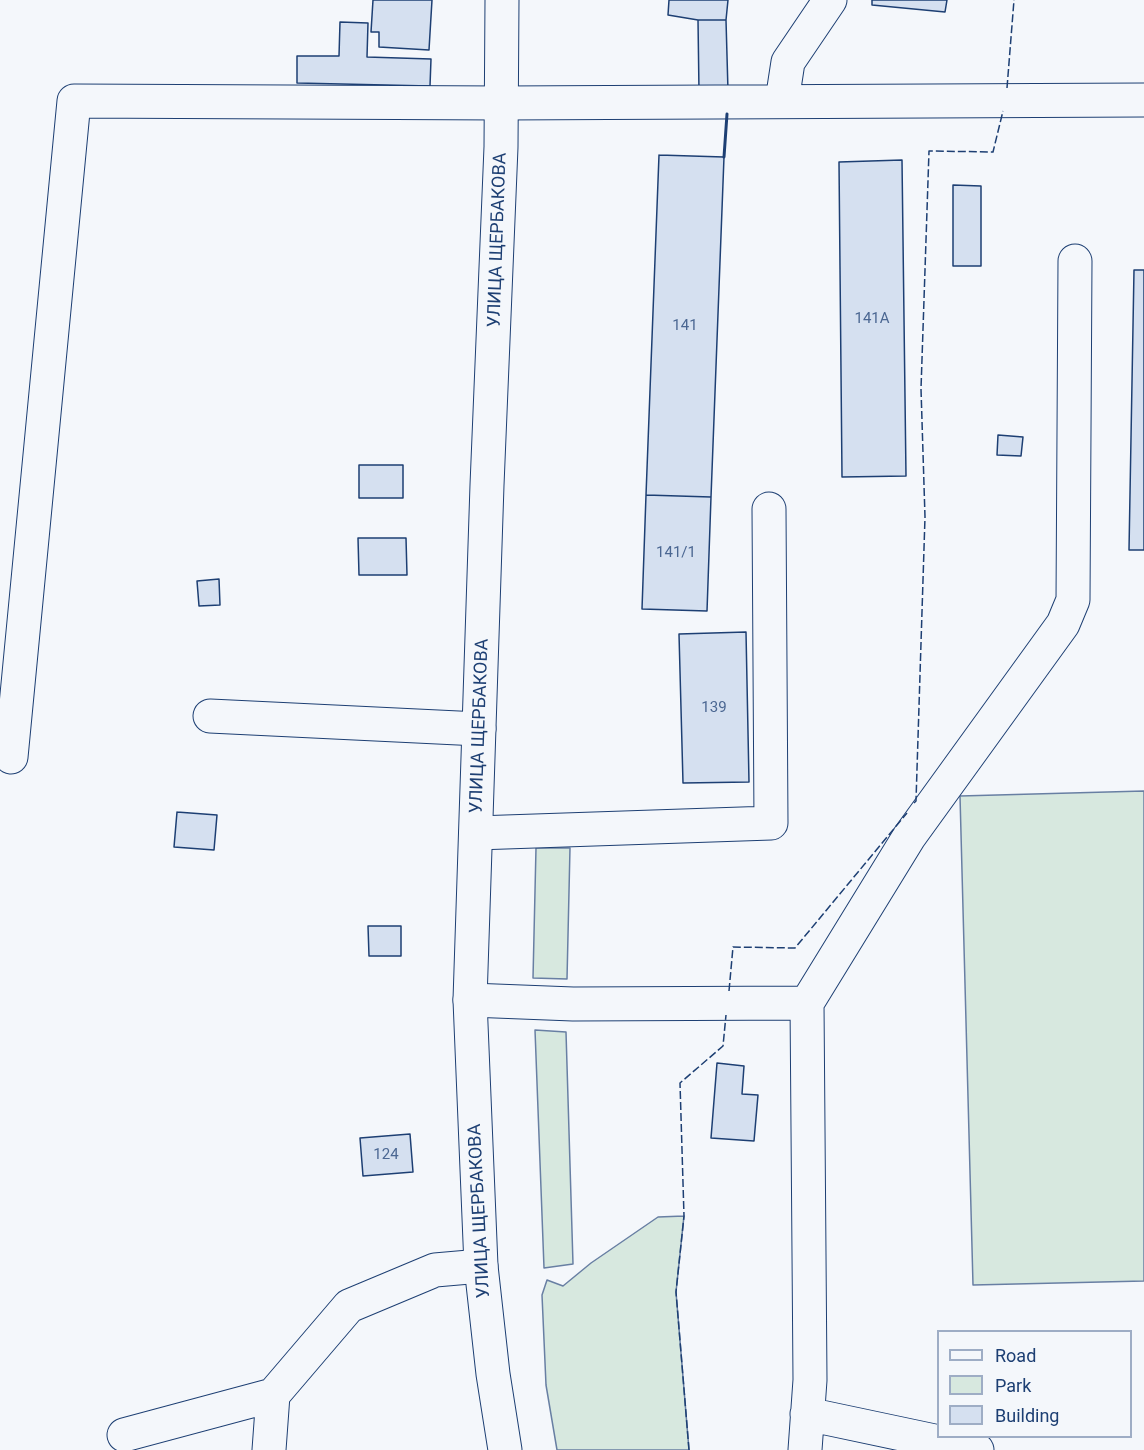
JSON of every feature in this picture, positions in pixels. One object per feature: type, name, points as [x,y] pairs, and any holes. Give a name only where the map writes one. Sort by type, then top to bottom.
[{"type":"main road","name":"УЛИЦА ЩЕРБАКОВА","points":[[502,0],[502,103],[470,1000],[481,1266],[493,1374],[505,1450]]},
{"type":"main road","points":[[782,101],[788,62],[830,0]]},
{"type":"main road","points":[[11,757],[74,101],[502,103],[1144,100]]},
{"type":"main road","points":[[805,1450],[810,1380],[807,1003],[909,837],[1063,624],[1073,600],[1075,261]]},
{"type":"main road","points":[[476,833],[771,824],[770,509]]},
{"type":"main road","points":[[210,716],[479,729]]},
{"type":"main road","points":[[470,1000],[573,1004],[807,1003]]},
{"type":"main road","points":[[124,1435],[273,1395],[349,1306],[435,1270],[481,1266]]},
{"type":"main road","points":[[269,1450],[273,1395]]},
{"type":"main road","points":[[807,1413],[977,1450]]},
{"type":"green space","points":[[1144,791],[1144,1281],[973,1285],[960,796]]},
{"type":"green space","points":[[536,848],[570,848],[567,979],[533,978]]},
{"type":"green space","points":[[535,1030],[566,1032],[573,1264],[544,1268]]},
{"type":"green space","points":[[684,1216],[676,1292],[689,1450],[557,1450],[546,1385],[542,1295],[547,1280],[563,1286],[591,1263],[658,1217]]},
{"type":"building","points":[[373,0],[432,0],[429,50],[379,47],[379,32],[371,32]]},
{"type":"building","points":[[669,0],[728,0],[726,20],[698,20],[668,15]]},
{"type":"building","points":[[872,0],[947,0],[945,12],[872,5]]},
{"type":"building","points":[[698,20],[726,20],[728,91],[699,92]]},
{"type":"building","points":[[340,22],[368,23],[367,57],[431,59],[430,86],[297,83],[297,56],[339,56]]},
{"type":"building","points":[[659,155],[724,157],[711,497],[646,495]]},
{"type":"building","points":[[902,160],[906,476],[842,477],[839,162]]},
{"type":"building","points":[[953,185],[981,186],[981,266],[953,266]]},
{"type":"building","points":[[1134,270],[1144,270],[1144,550],[1129,550]]},
{"type":"building","points":[[998,435],[1023,437],[1021,456],[997,455]]},
{"type":"building","points":[[359,465],[403,465],[403,498],[359,498]]},
{"type":"building","points":[[646,495],[711,497],[707,611],[642,609]]},
{"type":"building","points":[[358,538],[406,538],[407,575],[359,575]]},
{"type":"building","points":[[219,579],[220,605],[199,606],[197,581]]},
{"type":"building","points":[[746,632],[749,782],[683,783],[679,634]]},
{"type":"building","points":[[177,812],[217,815],[214,850],[174,847]]},
{"type":"building","points":[[368,926],[401,926],[401,956],[369,956]]},
{"type":"building","points":[[717,1063],[744,1066],[742,1094],[758,1095],[754,1141],[711,1138]]},
{"type":"building","points":[[410,1134],[413,1172],[363,1176],[360,1138]]},
{"type":"fence","points":[[1007,88],[1014,0]]},
{"type":"fence","points":[[914,803],[916,801],[925,517],[921,389],[929,151],[993,152],[1003,111]]},
{"type":"fence","points":[[729,991],[733,947],[795,948],[907,813]]},
{"type":"fence","points":[[689,1450],[676,1292],[684,1216],[680,1083],[723,1046],[726,1015]]},
{"type":"wall","points":[[724,157],[727,114]]}]
